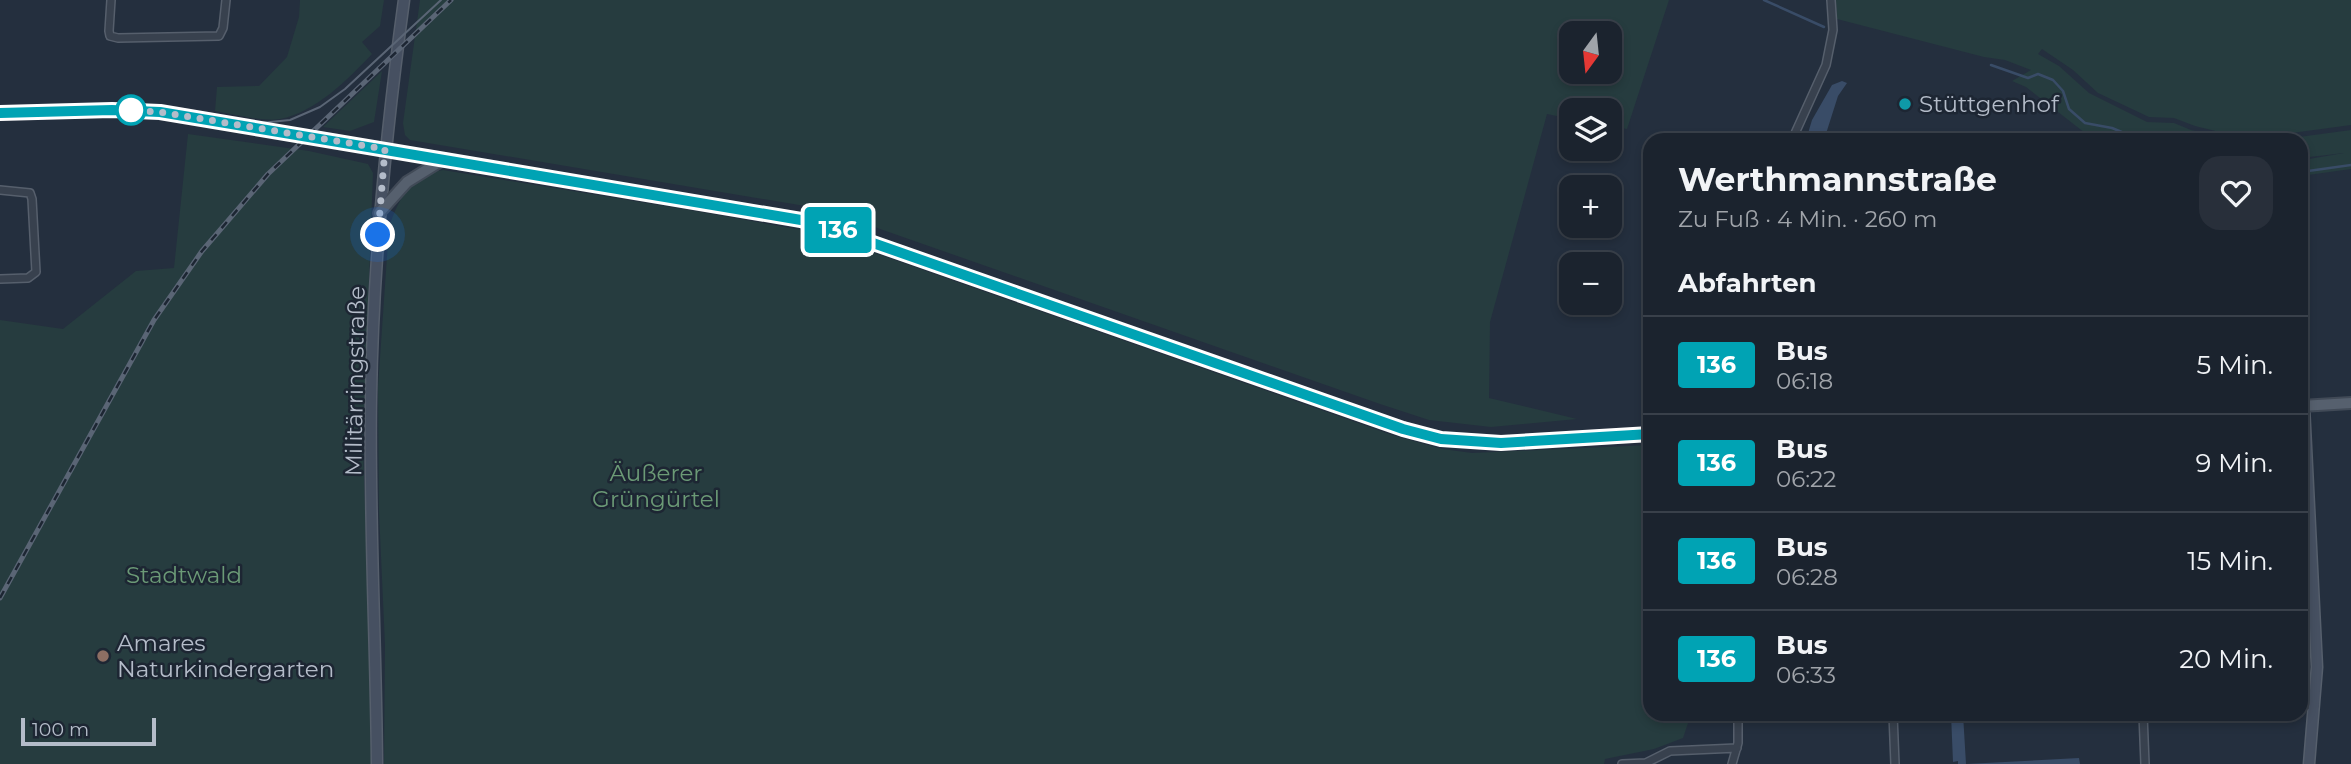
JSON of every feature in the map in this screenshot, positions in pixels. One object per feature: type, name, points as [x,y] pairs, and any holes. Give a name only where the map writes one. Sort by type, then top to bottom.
[{"type":"main road","name":"Militärringstraße","points":[[377,764],[371,443],[374,301],[385,149],[404,0]]},
{"type":"main road","points":[[0,113],[112,110],[160,112],[813,223],[1403,429],[1441,439],[1501,443],[1643,435]]},
{"type":"main road","points":[[379,213],[407,182],[444,159]]},
{"type":"main road","points":[[2308,406],[2351,403]]},
{"type":"main road","points":[[2308,499],[2317,667],[2309,764]]},
{"type":"street","points":[[111,0],[109,31],[110,36],[118,38],[219,36],[223,28],[226,0]]},
{"type":"street","points":[[1795,133],[1826,65],[1833,28],[1831,0]]},
{"type":"street","points":[[0,190],[30,193],[36,272],[28,278],[0,279]]},
{"type":"street","points":[[2308,706],[2315,706]]},
{"type":"street","points":[[1732,764],[1737,748],[1738,721]]},
{"type":"street","points":[[1893,721],[1895,764]]},
{"type":"street","points":[[2143,721],[2145,764]]},
{"type":"street","points":[[1622,764],[1646,762],[1670,751],[1737,748]]},
{"type":"green space","points":[[300,0],[384,0],[380,26],[362,42],[372,54],[330,94],[293,115],[280,119],[265,119],[215,111],[217,87],[259,86],[287,57],[299,17]]},
{"type":"green space","points":[[420,0],[1669,0],[1627,129],[1622,128],[1622,98],[1559,98],[1559,116],[1547,114],[1490,322],[1489,398],[1577,419],[1491,427],[1429,420],[823,209],[410,140],[405,135],[403,123]]},
{"type":"green space","points":[[1836,0],[2351,0],[2351,125],[2291,133],[2224,133],[2174,118],[2149,117],[2098,93],[2073,70],[2042,49],[2038,54],[2059,66],[2089,93],[2147,122],[2174,123],[2204,133],[2085,133],[2026,87],[2012,81],[2031,70],[2005,60],[1837,19]]},
{"type":"green space","points":[[382,71],[374,122],[350,131],[323,127]]},
{"type":"green space","points":[[2351,130],[2351,169],[2308,175],[2308,159],[2344,153],[2308,157],[2308,136]]},
{"type":"green space","name":"Stadtwald","points":[[188,134],[309,151],[368,164],[373,173],[363,444],[373,764],[0,764],[0,320],[63,329],[136,271],[174,268]]},
{"type":"green space","name":"Äußerer Grüngürtel","points":[[443,170],[818,233],[1392,435],[1442,449],[1472,453],[1643,445],[1643,721],[1689,721],[1683,738],[1654,749],[1605,759],[1604,764],[384,764],[385,645],[379,512],[378,387],[389,227],[408,190],[422,177]]},
{"type":"water","points":[[1842,81],[1847,83],[1838,96],[1826,133],[1808,133],[1812,120],[1832,85]]},
{"type":"water","points":[[1951,721],[1963,721],[1966,764],[1953,762]]},
{"type":"water","points":[[2079,758],[2080,764],[1966,764]]},
{"type":"waterway","points":[[1764,0],[1824,27]]},
{"type":"waterway","points":[[1991,65],[2028,78],[2038,74],[2053,80],[2063,91],[2069,109],[2085,123],[2124,133]]},
{"type":"waterway","points":[[2308,171],[2351,165]]},
{"type":"tram line","points":[[0,111],[133,107],[179,110],[260,123],[290,120],[320,107],[345,89],[441,0]]},
{"type":"railway","points":[[0,598],[154,320],[202,251],[268,174],[451,0]]},
{"type":"bus line","name":"136","points":[[0,113],[112,110],[160,112],[762,212],[836,230],[1403,429],[1441,439],[1501,443],[1643,434]]},
{"type":"place","name":"Stüttgenhof","points":[[1905,104]]},
{"type":"place","name":"Amares Naturkindergarten","points":[[103,656]]},
{"type":"route","points":[[131,110],[128,110],[160,112],[385,149],[378,235]]}]
